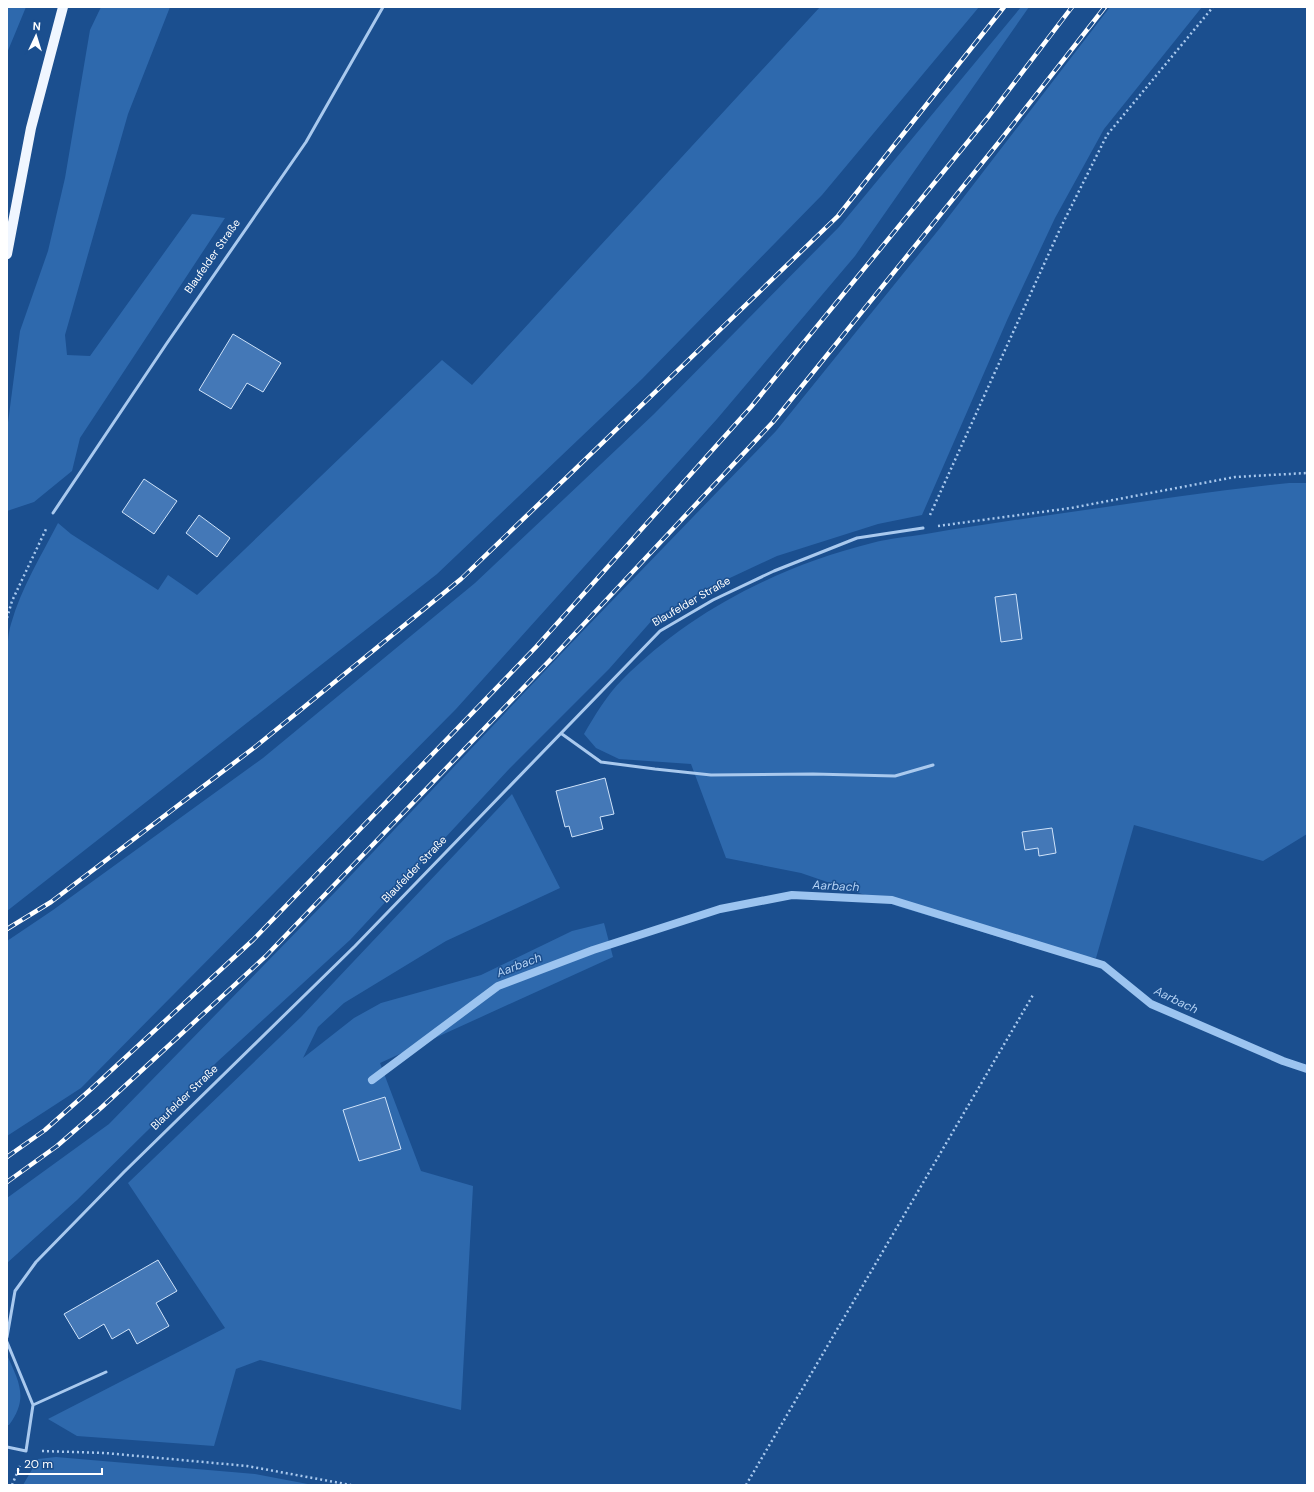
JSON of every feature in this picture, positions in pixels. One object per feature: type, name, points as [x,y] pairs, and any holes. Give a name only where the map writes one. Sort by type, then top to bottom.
[{"type":"main road","points":[[7,254],[31,128],[63,7]]},
{"type":"lane","name":"Blaufelder Straße","points":[[53,513],[167,343],[306,142],[383,7]]},
{"type":"lane","name":"Blaufelder Straße","points":[[7,1337],[15,1292],[36,1262],[124,1172],[361,940],[660,631],[713,600],[774,571],[857,538],[924,528]]},
{"type":"lane","points":[[562,734],[601,762],[711,775],[813,774],[895,776],[933,765]]},
{"type":"lane","points":[[7,1342],[33,1405],[26,1451],[7,1447]]},
{"type":"lane","points":[[33,1405],[106,1372]]},
{"type":"path","points":[[924,528],[1060,229],[1108,135],[1213,7]]},
{"type":"path","points":[[924,528],[1071,508],[1235,477],[1307,473]]},
{"type":"path","points":[[7,618],[12,601],[53,513]]},
{"type":"path","points":[[746,1485],[1033,995]]},
{"type":"path","points":[[26,1451],[106,1453],[247,1466],[351,1485]]},
{"type":"shaded area","points":[[7,7],[26,7],[7,53]]},
{"type":"shaded area","points":[[101,7],[170,7],[128,114],[65,335],[67,355],[90,356],[192,214],[225,218],[80,438],[72,471],[34,502],[7,511],[7,430],[20,331],[48,251],[65,178],[90,30]]},
{"type":"shaded area","points":[[820,7],[979,7],[822,195],[642,379],[437,574],[7,911],[7,654],[10,627],[26,585],[58,523],[71,534],[158,590],[168,575],[197,595],[442,360],[472,385]]},
{"type":"shaded area","points":[[1021,7],[1029,7],[855,256],[717,419],[456,709],[81,1088],[7,1136],[7,941],[53,910],[263,758],[475,583],[654,414],[839,227]]},
{"type":"shaded area","points":[[1110,7],[1202,7],[1104,129],[1055,218],[1008,318],[922,515],[878,524],[777,556],[717,584],[654,618],[609,669],[510,768],[350,940],[217,1062],[77,1200],[7,1263],[7,1198],[109,1124],[338,889],[580,634],[776,431],[940,228]]},
{"type":"shaded area","points":[[1289,483],[1307,483],[1307,834],[1263,861],[1134,825],[1096,958],[1035,948],[900,907],[801,873],[726,858],[691,764],[619,759],[596,748],[584,734],[611,692],[648,655],[707,612],[770,578],[804,564],[872,543],[892,539],[1169,498]]},
{"type":"shaded area","points":[[512,794],[560,888],[446,941],[344,1003],[318,1027],[303,1058],[354,1018],[381,1003],[481,975],[572,931],[604,923],[613,957],[380,1063],[421,1171],[473,1186],[461,1410],[260,1360],[236,1369],[214,1446],[77,1436],[48,1419],[225,1328],[128,1183],[301,1017]]},
{"type":"shaded area","points":[[7,1355],[20,1390],[19,1406],[9,1425],[7,1425]]},
{"type":"shaded area","points":[[56,1457],[255,1474],[313,1485],[23,1485],[38,1459]]},
{"type":"building","points":[[233,334],[281,363],[263,392],[247,383],[231,409],[199,390]]},
{"type":"building","points":[[144,479],[177,501],[154,534],[122,512]]},
{"type":"building","points":[[199,515],[230,538],[217,557],[186,533]]},
{"type":"building","points":[[1016,594],[1022,639],[1001,642],[995,597]]},
{"type":"building","points":[[605,778],[614,814],[600,817],[603,829],[572,837],[569,826],[565,827],[556,791]]},
{"type":"building","points":[[1052,828],[1056,853],[1039,856],[1038,848],[1025,850],[1022,832]]},
{"type":"building","points":[[385,1097],[401,1149],[359,1161],[343,1110]]},
{"type":"building","points":[[158,1260],[177,1291],[156,1303],[169,1326],[137,1344],[129,1329],[112,1339],[104,1324],[79,1339],[64,1314]]},
{"type":"waterway","name":"Aarbach","points":[[372,1080],[498,986],[593,950],[720,909],[792,895],[892,900],[1103,965],[1151,1004],[1283,1061],[1307,1069]]},
{"type":"railway","points":[[7,929],[51,902],[255,747],[461,579],[838,216],[1004,7]]},
{"type":"railway","points":[[7,1157],[45,1130],[253,940],[536,647],[751,407],[989,116],[1072,7]]},
{"type":"railway","points":[[7,1182],[57,1146],[102,1107],[266,956],[552,658],[773,422],[999,142],[1105,7]]}]
